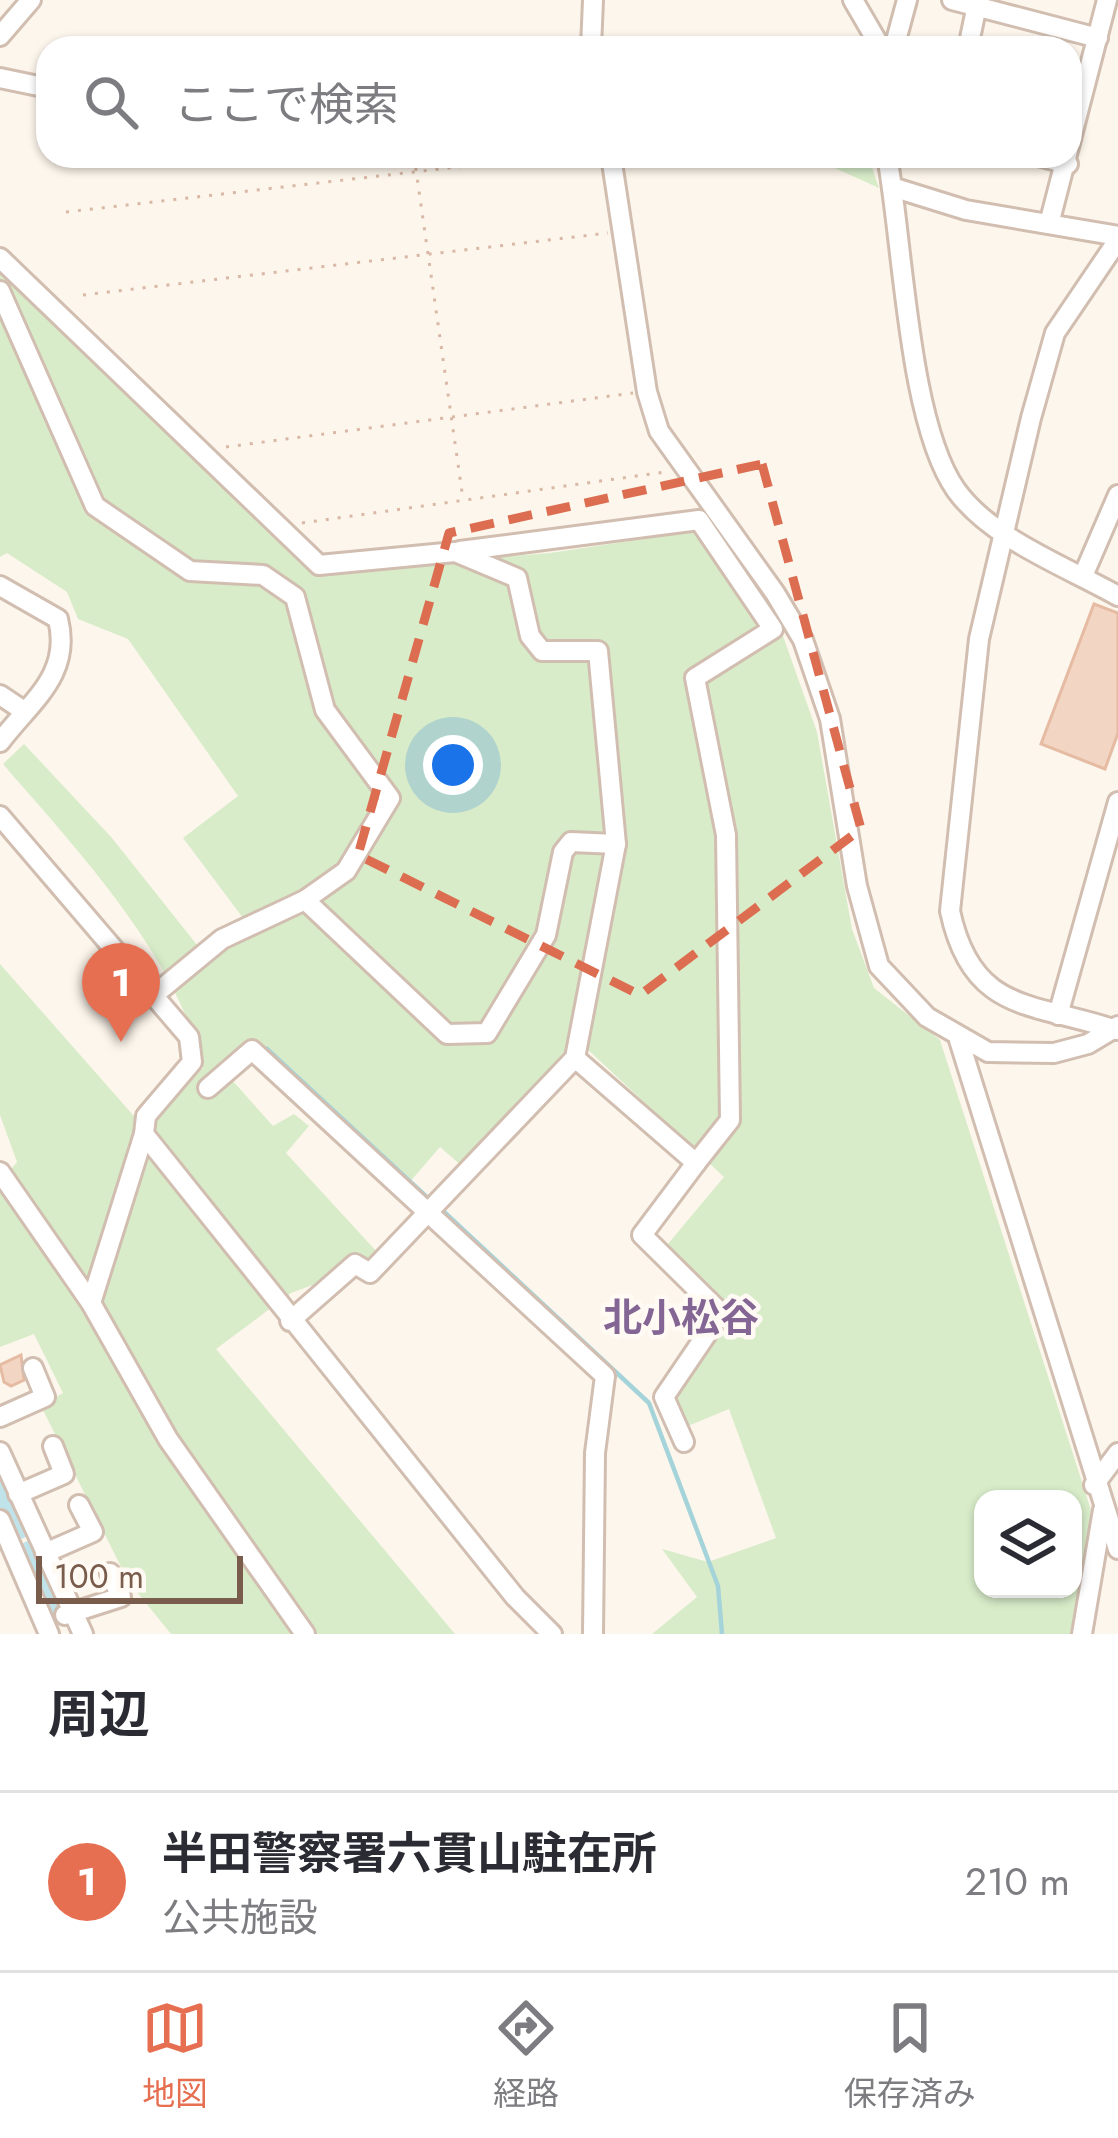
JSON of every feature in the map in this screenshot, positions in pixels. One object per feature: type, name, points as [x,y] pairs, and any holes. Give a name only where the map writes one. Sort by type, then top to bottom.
[{"type":"street","points":[[0,36],[31,0]]},
{"type":"street","points":[[592,36],[593,0]]},
{"type":"street","points":[[853,0],[874,36]]},
{"type":"street","points":[[897,36],[907,0]]},
{"type":"street","points":[[952,0],[1098,38]]},
{"type":"street","points":[[1082,84],[1107,0]]},
{"type":"street","points":[[970,36],[977,3]]},
{"type":"street","points":[[0,78],[36,86]]},
{"type":"street","points":[[613,168],[647,392],[659,431],[776,592],[803,640],[830,719],[857,886],[878,966],[898,992],[959,1040],[988,1052],[1054,1053],[1117,1028]]},
{"type":"street","points":[[888,168],[908,317],[942,463],[957,492],[1004,531],[1118,596]]},
{"type":"street","points":[[1049,224],[1067,168]]},
{"type":"street","points":[[892,187],[966,210],[1118,238],[1055,333],[1004,531],[979,639],[950,911],[956,942],[992,993],[1117,1028]]},
{"type":"street","points":[[0,258],[13,265],[319,565],[699,520],[772,629],[695,678],[726,835],[730,1120],[642,1235],[722,1312],[664,1397],[684,1442]]},
{"type":"street","points":[[0,291],[95,506],[190,572],[263,574],[296,597],[326,710],[390,798],[346,871],[305,900],[222,938],[154,995]]},
{"type":"street","points":[[1083,576],[1118,495]]},
{"type":"street","points":[[290,1321],[355,1264],[370,1273],[575,1058],[616,844],[598,651],[542,651],[530,636],[517,578],[455,552]]},
{"type":"street","points":[[0,586],[58,619],[64,642],[51,687],[0,742]]},
{"type":"street","points":[[0,695],[24,711]]},
{"type":"street","points":[[1058,1015],[1118,802]]},
{"type":"street","points":[[0,816],[189,1037],[192,1062],[146,1116],[91,1303]]},
{"type":"street","points":[[305,900],[447,1034],[487,1033],[546,935],[563,852],[571,842],[616,844]]},
{"type":"street","points":[[1095,883],[1118,890]]},
{"type":"street","points":[[959,1040],[1094,1485],[1118,1549]]},
{"type":"street","points":[[208,1088],[252,1050],[605,1376],[595,1454],[593,1634]]},
{"type":"street","points":[[575,1058],[697,1163]]},
{"type":"street","points":[[144,1135],[290,1321],[552,1634]]},
{"type":"street","points":[[0,1172],[91,1303],[168,1439],[302,1634]]},
{"type":"street","points":[[0,1417],[45,1397],[33,1368]]},
{"type":"street","points":[[18,1494],[64,1474],[53,1446]]},
{"type":"street","points":[[0,1452],[83,1634]]},
{"type":"street","points":[[1094,1485],[1118,1453]]},
{"type":"street","points":[[6,1549],[93,1532],[80,1504]]},
{"type":"street","points":[[1082,1634],[1103,1510]]},
{"type":"street","points":[[0,1520],[6,1549],[47,1629],[72,1613],[121,1597],[110,1573]]},
{"type":"path","points":[[416,168],[463,500]]},
{"type":"path","points":[[66,212],[450,168]]},
{"type":"path","points":[[82,295],[622,232]]},
{"type":"path","points":[[226,447],[647,392]]},
{"type":"path","points":[[302,523],[685,469]]},
{"type":"highlighted area","points":[[762,464],[861,829],[640,995],[358,855],[449,533]]},
{"type":"green space","points":[[835,168],[872,168],[879,188]]},
{"type":"green space","points":[[0,266],[316,571],[550,553],[696,531],[783,636],[817,732],[852,929],[874,988],[940,1040],[1091,1510],[1082,1580],[1082,1490],[974,1490],[974,1598],[1080,1598],[1075,1634],[652,1634],[697,1597],[662,1549],[708,1562],[776,1538],[729,1409],[683,1428],[672,1400],[730,1313],[667,1245],[724,1177],[584,1046],[463,1167],[440,1147],[408,1184],[257,1041],[224,1071],[273,1126],[294,1114],[309,1126],[286,1153],[378,1253],[369,1264],[291,1293],[216,1349],[455,1634],[171,1634],[128,1581],[41,1406],[63,1393],[34,1334],[0,1347],[0,1182],[17,1162],[0,1115],[0,964],[133,1115],[152,1122],[203,1068],[190,1026],[148,945],[92,868],[3,764],[24,744],[112,838],[209,960],[255,934],[183,838],[238,796],[128,639],[78,619],[67,592],[7,553],[0,557]]},
{"type":"building","points":[[1094,604],[1118,613],[1118,733],[1105,769],[1041,744]]},
{"type":"building","points":[[21,1355],[24,1380],[11,1386],[4,1382],[0,1365]]},
{"type":"waterway","points":[[267,1049],[431,1201]]},
{"type":"waterway","points":[[442,1210],[649,1403],[718,1586],[722,1634]]},
{"type":"waterway","points":[[0,1484],[19,1527]]},
{"type":"waterway","points":[[30,1553],[55,1611]]},
{"type":"place","name":"半田警察署六貫山駐在所","points":[[121,1042]]},
{"type":"district","name":"北小松谷","points":[[681,1317]]}]
